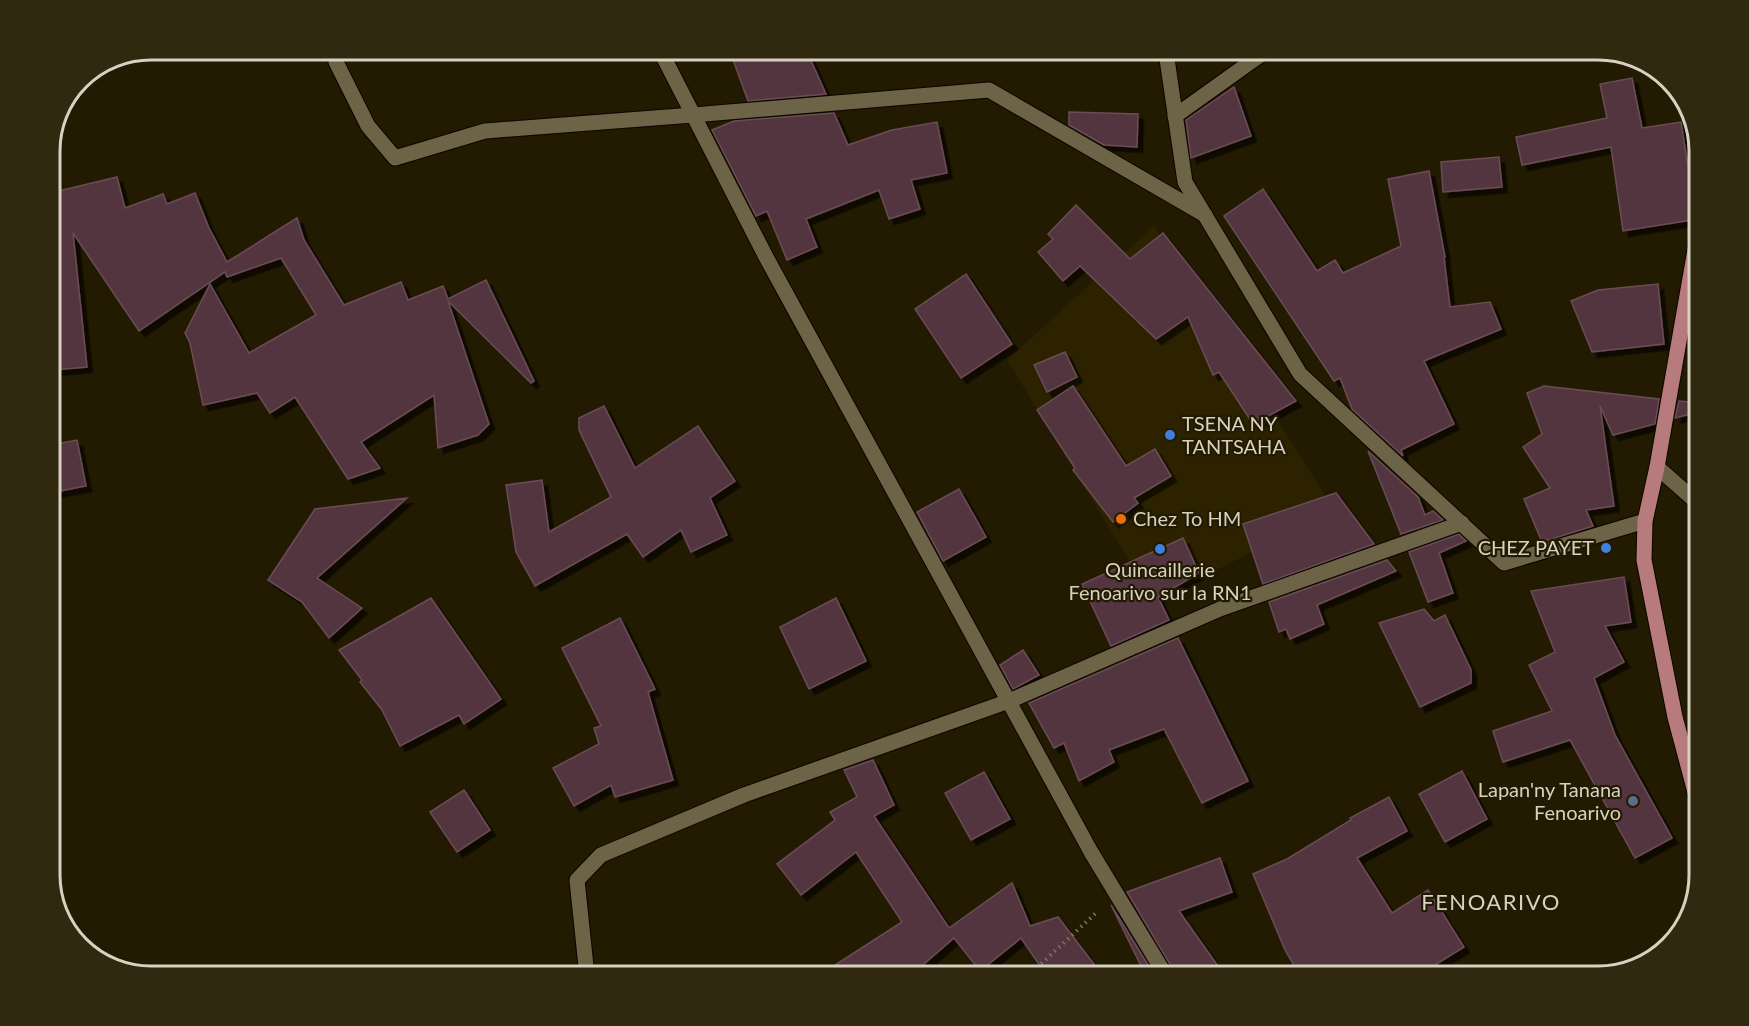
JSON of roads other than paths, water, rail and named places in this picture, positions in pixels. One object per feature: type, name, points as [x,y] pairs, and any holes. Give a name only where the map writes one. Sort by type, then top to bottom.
[{"type":"main road","points":[[1689,284],[1657,467],[1645,521],[1644,560],[1675,717],[1689,767]]},
{"type":"street","points":[[665,60],[766,257],[1091,852],[1160,966]]},
{"type":"street","points":[[1167,60],[1185,182],[1300,374],[1504,563],[1645,521]]},
{"type":"street","points":[[1175,116],[1253,60]]},
{"type":"street","points":[[336,62],[368,126],[395,158],[484,131],[989,90],[1204,215]]},
{"type":"street","points":[[1657,467],[1689,495]]},
{"type":"street","points":[[586,966],[577,880],[601,855],[744,795],[1009,700],[1220,609],[1462,523]]},
{"type":"place","name":"TSENA NY TANTSAHA","points":[[1170,435]]},
{"type":"place","name":"Chez To HM","points":[[1121,519]]},
{"type":"place","name":"CHEZ PAYET","points":[[1606,548]]},
{"type":"place","name":"Quincaillerie Fenoarivo sur la RN1","points":[[1160,549]]},
{"type":"place","name":"Lapan'ny Tanana Fenoarivo","points":[[1633,801]]},
{"type":"district","name":"FENOARIVO","points":[[1491,902]]}]
